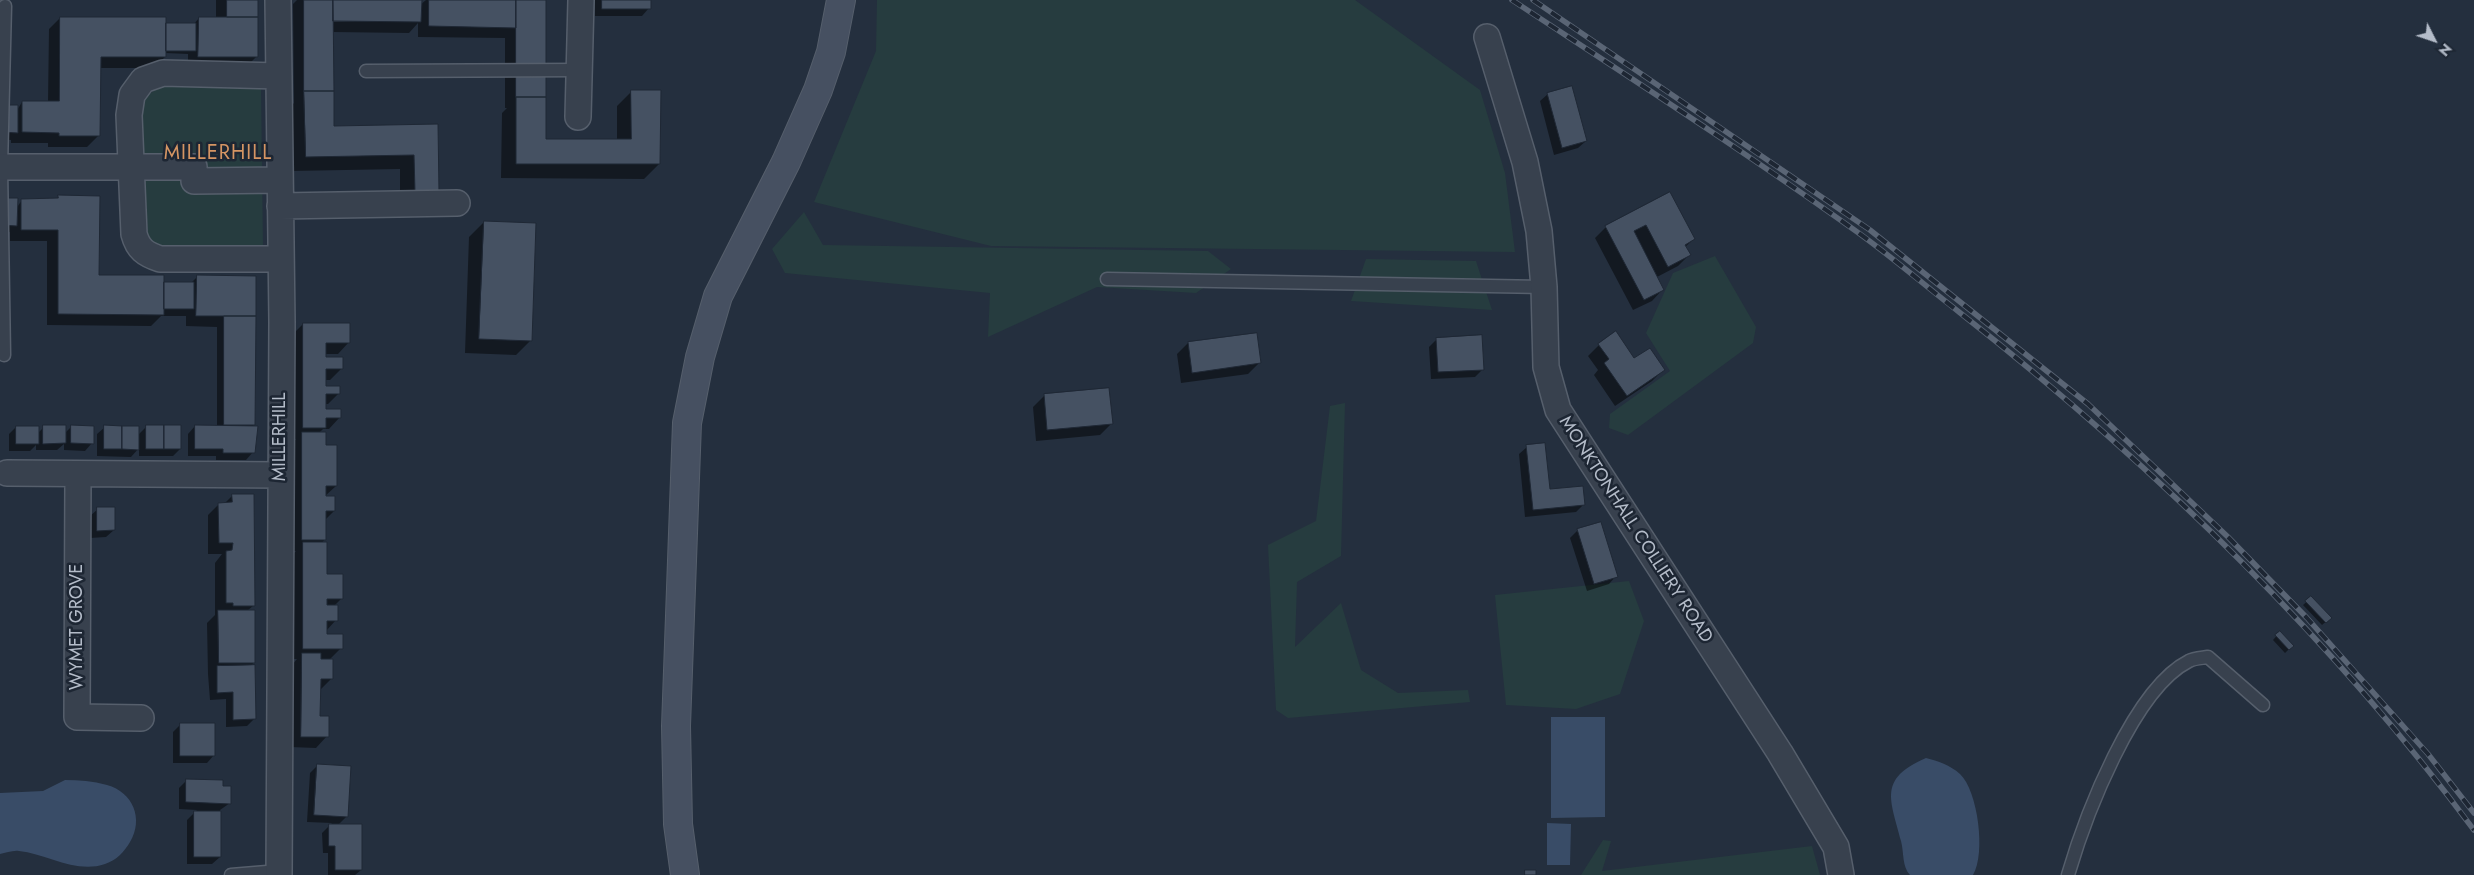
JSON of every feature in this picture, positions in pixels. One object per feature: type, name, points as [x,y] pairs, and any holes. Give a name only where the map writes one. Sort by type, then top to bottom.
[{"type":"main road","points":[[685,875],[678,824],[676,726],[687,423],[700,357],[718,296],[786,162],[818,90],[831,52],[841,0]]},
{"type":"street","name":"MILLERHILL","points":[[278,0],[281,259],[279,873]]},
{"type":"street","points":[[578,117],[582,0]]},
{"type":"street","name":"MONKTONHALL COLLIERY ROAD","points":[[1487,37],[1525,162],[1539,231],[1544,287],[1546,367],[1558,410],[1780,753],[1836,847],[1841,875]]},
{"type":"street","points":[[279,76],[162,73],[143,80],[132,95],[128,115],[134,234],[137,245],[146,255],[160,259],[281,259]]},
{"type":"street","points":[[0,167],[194,167],[194,181],[280,180]]},
{"type":"street","points":[[280,206],[457,203]]},
{"type":"street","points":[[7,473],[281,475]]},
{"type":"street","name":"WYMET GROVE","points":[[78,474],[78,717],[141,718]]},
{"type":"lane","points":[[4,354],[0,167],[5,6]]},
{"type":"lane","points":[[366,71],[579,70]]},
{"type":"lane","points":[[1107,279],[1544,287]]},
{"type":"lane","points":[[2068,875],[2087,816],[2123,740],[2150,696],[2172,672],[2190,660],[2208,658],[2263,705]]},
{"type":"lane","points":[[231,875],[279,873]]},
{"type":"green space","points":[[877,0],[1355,0],[1480,90],[1505,173],[1515,252],[991,246],[814,202],[876,51]]},
{"type":"green space","points":[[165,85],[261,88],[263,247],[162,247],[154,244],[148,238],[141,116],[145,100],[148,96],[154,90]]},
{"type":"green space","points":[[804,212],[823,245],[1208,251],[1231,269],[1196,293],[1097,287],[988,337],[990,293],[785,273],[772,249]]},
{"type":"green space","points":[[1715,256],[1756,327],[1753,343],[1628,435],[1609,428],[1610,414],[1670,371],[1646,333],[1673,273]]},
{"type":"green space","points":[[1366,259],[1476,261],[1492,310],[1351,301]]},
{"type":"green space","points":[[1345,403],[1341,556],[1297,582],[1295,647],[1341,603],[1361,670],[1398,693],[1468,690],[1470,702],[1288,718],[1276,710],[1268,545],[1316,521],[1330,406]]},
{"type":"green space","points":[[1629,581],[1644,621],[1620,694],[1576,709],[1506,705],[1495,595]]},
{"type":"green space","points":[[1603,840],[1611,841],[1602,871],[1812,846],[1820,875],[1581,875]]},
{"type":"water","points":[[1551,717],[1605,717],[1605,817],[1551,818]]},
{"type":"water","points":[[1926,758],[1944,764],[1960,774],[1971,794],[1978,823],[1979,838],[1979,853],[1973,875],[1910,875],[1907,872],[1891,792],[1900,774],[1910,766]]},
{"type":"water","points":[[65,780],[107,785],[124,794],[129,800],[134,808],[136,824],[130,842],[123,852],[117,858],[105,864],[83,867],[19,851],[0,854],[0,793],[43,791]]},
{"type":"water","points":[[1547,823],[1571,824],[1570,865],[1547,865]]},
{"type":"building","points":[[227,0],[258,0],[258,17],[227,17]]},
{"type":"building","points":[[304,0],[333,0],[334,91],[304,91]]},
{"type":"building","points":[[333,0],[422,0],[421,22],[333,21]]},
{"type":"building","points":[[429,0],[516,0],[516,28],[429,26]]},
{"type":"building","points":[[516,0],[546,0],[546,97],[516,97]]},
{"type":"building","points":[[602,0],[651,0],[651,9],[602,9]]},
{"type":"building","points":[[60,17],[166,17],[166,57],[101,57],[100,136],[59,136],[59,133],[22,132],[22,101],[59,101]]},
{"type":"building","points":[[199,17],[258,17],[258,57],[198,57]]},
{"type":"building","points":[[166,23],[196,23],[196,51],[166,51]]},
{"type":"building","points":[[1572,86],[1587,141],[1562,148],[1547,93]]},
{"type":"building","points":[[631,90],[661,90],[660,164],[516,164],[516,97],[546,97],[546,139],[631,139]]},
{"type":"building","points":[[304,91],[334,91],[334,126],[438,124],[439,192],[415,192],[414,155],[306,157]]},
{"type":"building","points":[[0,105],[18,105],[18,133],[0,132]]},
{"type":"building","points":[[1670,192],[1695,239],[1685,245],[1691,255],[1668,267],[1646,225],[1634,231],[1664,290],[1644,300],[1605,226]]},
{"type":"building","points":[[58,195],[100,196],[99,275],[164,275],[164,315],[58,314],[58,230],[21,230],[21,199],[58,198]]},
{"type":"building","points":[[0,198],[18,198],[17,226],[0,225]]},
{"type":"building","points":[[484,221],[536,223],[532,341],[479,339]]},
{"type":"building","points":[[197,275],[256,276],[256,316],[196,316]]},
{"type":"building","points":[[164,282],[194,282],[194,309],[164,309]]},
{"type":"building","points":[[224,316],[256,316],[255,425],[224,425]]},
{"type":"building","points":[[303,323],[350,323],[350,343],[326,343],[326,357],[343,357],[343,369],[326,369],[326,386],[340,386],[340,394],[326,394],[326,409],[341,409],[341,418],[326,418],[326,428],[303,428]]},
{"type":"building","points":[[1616,331],[1634,358],[1650,348],[1665,370],[1627,396],[1604,363],[1609,359],[1598,344]]},
{"type":"building","points":[[1257,333],[1261,363],[1192,373],[1188,342]]},
{"type":"building","points":[[1482,335],[1484,370],[1438,372],[1436,338]]},
{"type":"building","points":[[1109,388],[1113,424],[1047,430],[1044,394]]},
{"type":"building","points":[[43,425],[66,425],[66,443],[43,444]]},
{"type":"building","points":[[71,425],[94,426],[94,444],[71,443]]},
{"type":"building","points":[[104,425],[122,426],[122,449],[104,449]]},
{"type":"building","points":[[146,425],[164,425],[164,449],[146,449]]},
{"type":"building","points":[[164,425],[181,425],[181,449],[164,449]]},
{"type":"building","points":[[195,425],[258,426],[255,453],[223,453],[223,449],[195,449]]},
{"type":"building","points":[[16,426],[39,426],[39,444],[16,444]]},
{"type":"building","points":[[122,426],[139,426],[139,450],[122,449]]},
{"type":"building","points":[[302,432],[326,432],[326,445],[337,445],[337,486],[326,486],[326,496],[335,496],[335,511],[326,511],[326,540],[302,540]]},
{"type":"building","points":[[1545,443],[1550,489],[1583,486],[1585,505],[1533,510],[1526,445]]},
{"type":"building","points":[[232,494],[254,494],[255,606],[233,606],[233,603],[226,603],[226,551],[232,550],[233,543],[219,543],[218,503],[232,502]]},
{"type":"building","points":[[97,507],[115,507],[115,530],[97,531]]},
{"type":"building","points":[[1601,522],[1618,577],[1594,584],[1577,529]]},
{"type":"building","points":[[303,542],[327,542],[327,574],[343,574],[343,599],[327,599],[327,605],[338,605],[338,621],[327,621],[327,634],[343,634],[343,649],[303,649]]},
{"type":"building","points":[[2311,596],[2332,618],[2326,623],[2305,601]]},
{"type":"building","points":[[218,610],[255,610],[255,663],[219,663]]},
{"type":"building","points":[[2280,631],[2294,646],[2289,650],[2275,635]]},
{"type":"building","points":[[302,653],[321,653],[321,659],[333,659],[333,679],[321,679],[320,716],[329,716],[329,737],[301,737]]},
{"type":"building","points":[[255,665],[256,719],[233,720],[233,692],[217,693],[217,666]]},
{"type":"building","points":[[180,723],[215,723],[215,756],[180,756]]},
{"type":"building","points":[[317,764],[351,766],[348,817],[314,815]]},
{"type":"building","points":[[186,779],[223,780],[223,786],[231,786],[231,804],[186,802]]},
{"type":"building","points":[[194,811],[221,811],[221,857],[194,857]]},
{"type":"building","points":[[329,824],[362,824],[362,870],[335,870],[335,846],[329,846]]},
{"type":"building","points":[[1525,870],[1536,870],[1536,875],[1525,875]]},
{"type":"railway","points":[[1512,0],[1726,142],[1867,239],[2030,369],[2100,429],[2168,490],[2298,620],[2418,758],[2474,830]]},
{"type":"railway","points":[[1533,0],[1870,230],[2088,404],[2228,537],[2307,618],[2428,754],[2474,813]]},
{"type":"district","name":"MILLERHILL","points":[[218,154]]}]
